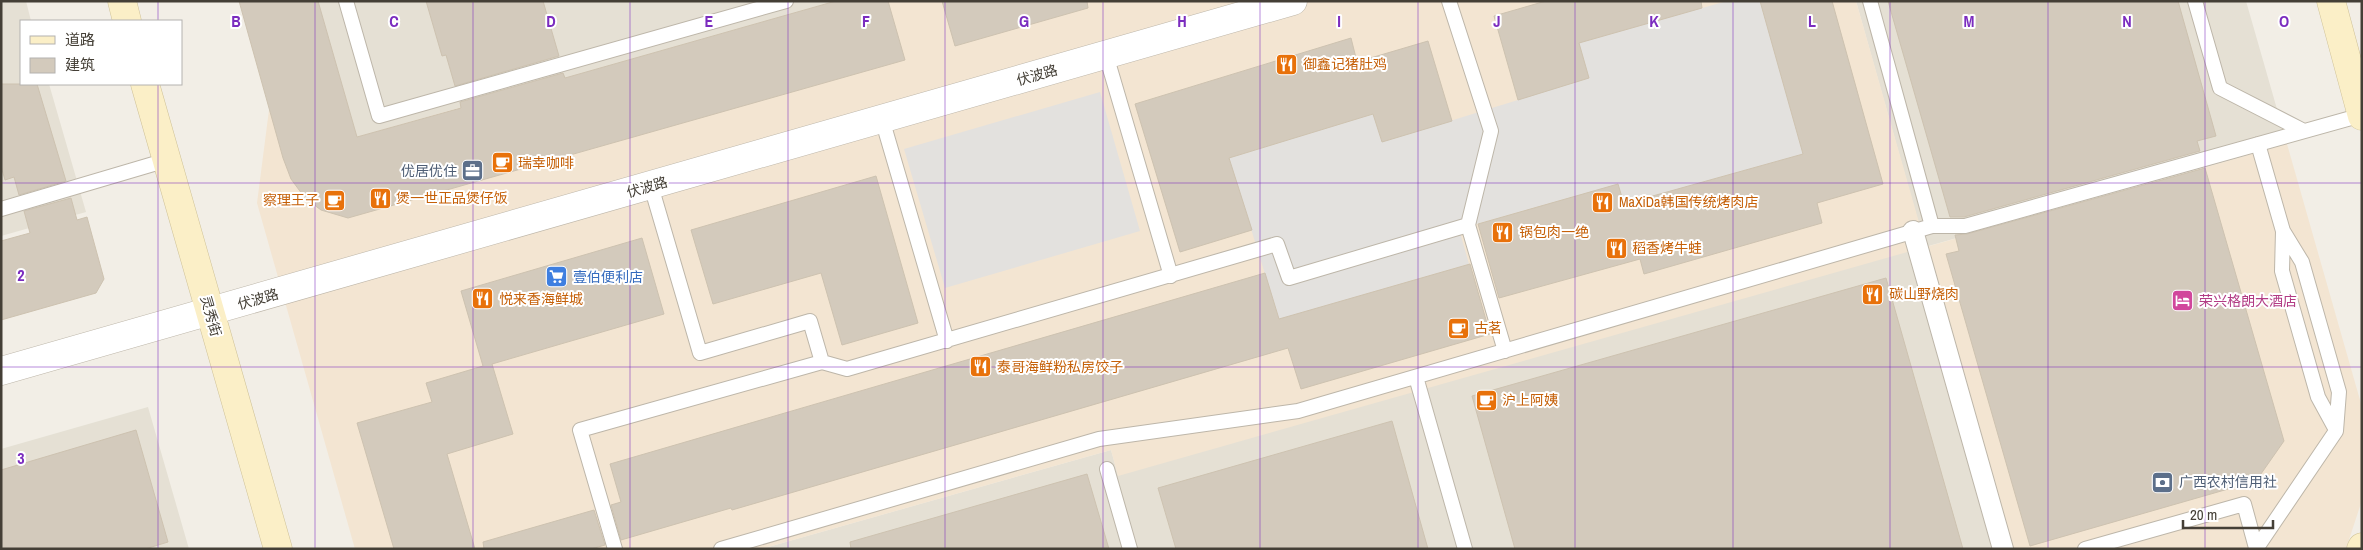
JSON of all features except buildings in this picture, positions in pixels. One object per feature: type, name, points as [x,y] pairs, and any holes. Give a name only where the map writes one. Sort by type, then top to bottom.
[{"type":"main road","points":[[122,1],[127,20]]},
{"type":"main road","points":[[2331,1],[2362,116]]},
{"type":"main road","name":"灵秀街","points":[[145,85],[278,549]]},
{"type":"street","name":"伏波路","points":[[1,371],[1293,1]]},
{"type":"street","points":[[1913,231],[2003,549]]},
{"type":"lane","points":[[346,1],[379,116],[786,1]]},
{"type":"lane","points":[[1449,1],[1491,131],[1468,225],[1505,351]]},
{"type":"lane","points":[[1870,1],[1932,226]]},
{"type":"lane","points":[[2195,1],[2220,88],[2304,131]]},
{"type":"lane","points":[[1106,55],[1171,276]]},
{"type":"lane","points":[[721,549],[1099,440],[1298,411],[1913,231],[1932,226],[1965,226],[2362,116]]},
{"type":"lane","points":[[882,119],[947,341]]},
{"type":"lane","points":[[2256,548],[2336,431],[2339,392],[2302,262],[2283,231],[2258,144]]},
{"type":"lane","points":[[1,209],[167,160]]},
{"type":"lane","points":[[651,186],[700,353],[810,321],[822,362]]},
{"type":"lane","points":[[615,549],[580,430],[822,362],[847,369],[1277,244],[1289,278],[1468,225]]},
{"type":"lane","points":[[2283,231],[2282,271],[2318,397],[2336,431]]},
{"type":"lane","points":[[1416,376],[1465,549]]},
{"type":"lane","points":[[1107,469],[1130,549]]},
{"type":"lane","points":[[2085,549],[2244,504],[2256,548]]},
{"type":"shaded area","points":[[1,1],[26,1],[31,20],[20,20],[20,85],[49,85],[86,212],[1,236]]},
{"type":"shaded area","points":[[318,1],[836,1],[357,137]]},
{"type":"shaded area","points":[[836,1],[1856,1],[1926,247],[2287,144],[2362,407],[2362,500],[2346,549],[2011,549],[1925,247],[1118,476],[1111,450],[761,549],[355,549],[257,203],[269,110],[343,89],[357,137]]},
{"type":"shaded area","points":[[1727,1],[1760,1],[1803,154],[1624,204],[1618,184],[1459,229],[1469,264],[1279,319],[1229,158],[1373,114],[1382,142],[1589,78],[1579,43]]},
{"type":"shaded area","points":[[1856,1],[2246,1],[2287,144],[1925,247],[2011,549],[761,549],[1111,450],[1118,475],[1925,246]]},
{"type":"shaded area","points":[[1100,92],[1140,231],[945,288],[904,149]]},
{"type":"shaded area","points":[[148,407],[189,549],[1,549],[1,449]]},
{"type":"place","name":"御鑫记猪肚鸡","points":[[1287,64]]},
{"type":"place","name":"瑞幸咖啡","points":[[502,163]]},
{"type":"place","name":"优居优住","points":[[473,171]]},
{"type":"place","name":"煲一世正品煲仔饭","points":[[380,198]]},
{"type":"place","name":"察理王子","points":[[335,200]]},
{"type":"place","name":"MaXiDa韩国传统烤肉店","points":[[1603,202]]},
{"type":"place","name":"锅包肉一绝","points":[[1503,232]]},
{"type":"place","name":"稻香烤牛蛙","points":[[1616,248]]},
{"type":"place","name":"壹伯便利店","points":[[557,277]]},
{"type":"place","name":"碳山野烧肉","points":[[1873,294]]},
{"type":"place","name":"悦来香海鲜城","points":[[483,299]]},
{"type":"place","name":"荣兴格朗大酒店","points":[[2183,301]]},
{"type":"place","name":"古茗","points":[[1458,328]]},
{"type":"place","name":"泰哥海鲜粉私房饺子","points":[[981,367]]},
{"type":"place","name":"沪上阿姨","points":[[1486,400]]},
{"type":"place","name":"广西农村信用社","points":[[2163,482]]}]
